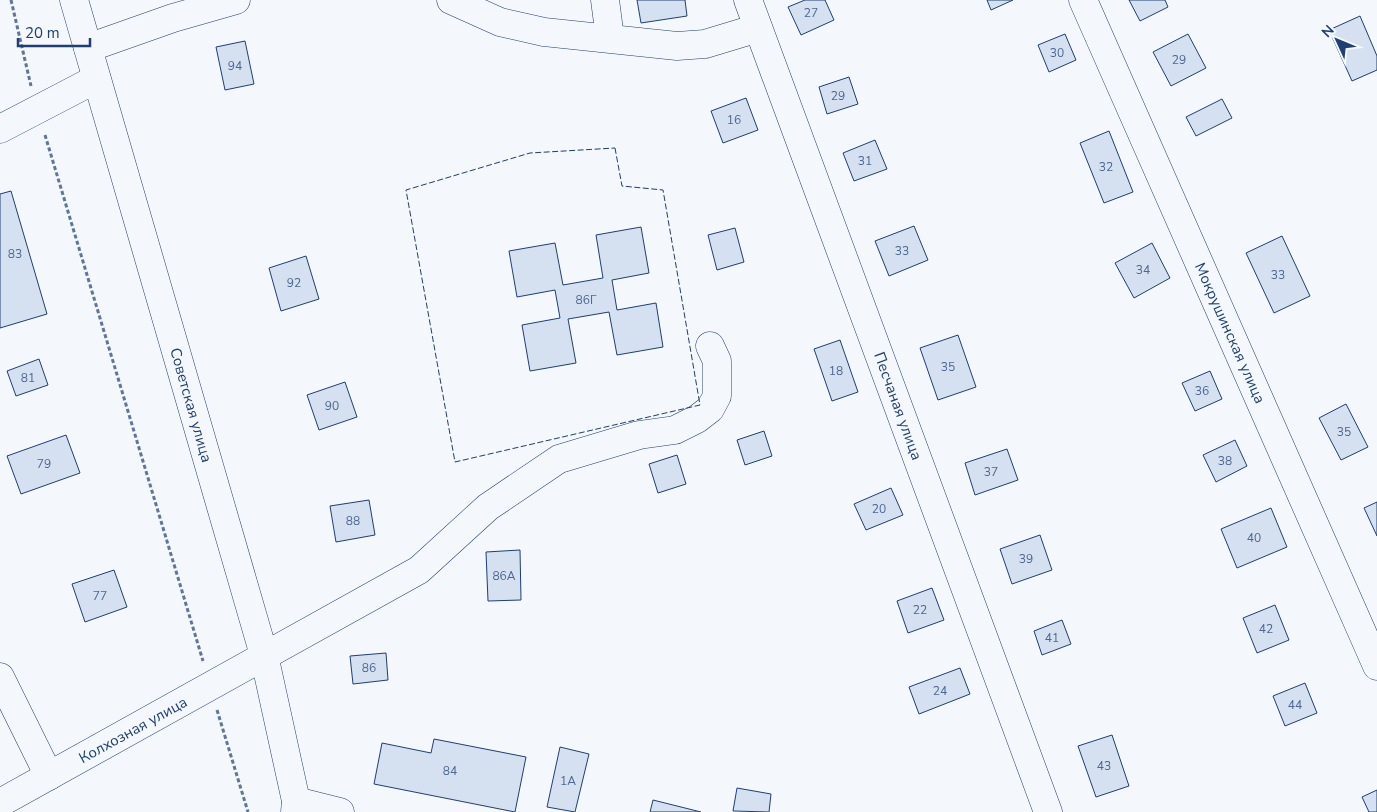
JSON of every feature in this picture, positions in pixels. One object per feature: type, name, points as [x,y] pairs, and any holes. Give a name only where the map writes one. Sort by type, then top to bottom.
[{"type":"street","name":"Советская улица","points":[[74,0],[264,655],[296,807]]},
{"type":"street","points":[[88,48],[173,18],[236,0]]},
{"type":"street","points":[[451,0],[500,22],[544,32],[676,46],[705,44],[758,28]]},
{"type":"street","points":[[605,0],[610,38]]},
{"type":"street","name":"Песчаная улица","points":[[748,0],[1048,812]]},
{"type":"street","name":"Мокрушинская улица","points":[[1082,0],[1377,666]]},
{"type":"street","points":[[0,129],[96,79]]},
{"type":"street","name":"Колхозная улица","points":[[0,803],[419,570],[488,507],[559,458],[639,435],[675,430],[697,419],[710,409],[717,396],[717,361],[710,346]]},
{"type":"street","points":[[0,678],[49,776]]},
{"type":"street","points":[[296,807],[340,812]]},
{"type":"path","points":[[10,0],[38,109],[248,812]]},
{"type":"building","points":[[637,0],[685,0],[687,16],[641,23]]},
{"type":"building","points":[[805,0],[825,0],[834,20],[801,35],[788,7]]},
{"type":"building","points":[[987,0],[1013,0],[991,10]]},
{"type":"building","points":[[1129,0],[1165,0],[1168,7],[1140,21]]},
{"type":"building","points":[[1360,16],[1377,56],[1377,70],[1352,81],[1329,30]]},
{"type":"building","points":[[1065,34],[1076,60],[1049,72],[1038,45]]},
{"type":"building","points":[[1188,34],[1206,68],[1171,86],[1153,52]]},
{"type":"building","points":[[245,41],[254,84],[225,90],[216,47]]},
{"type":"building","points":[[849,77],[858,104],[827,114],[819,87]]},
{"type":"building","points":[[746,98],[758,130],[723,143],[711,111]]},
{"type":"building","points":[[1222,99],[1232,118],[1196,136],[1186,117]]},
{"type":"building","points":[[1109,131],[1133,192],[1104,203],[1080,143]]},
{"type":"building","points":[[875,140],[887,169],[854,181],[843,153]]},
{"type":"building","points":[[11,191],[47,314],[0,328],[0,194]]},
{"type":"building","points":[[914,226],[928,260],[889,276],[875,241]]},
{"type":"building","points":[[641,227],[649,273],[612,280],[617,310],[656,303],[663,347],[617,355],[609,312],[568,319],[576,363],[530,371],[522,325],[560,318],[555,290],[517,297],[509,251],[555,243],[563,285],[603,278],[596,235]]},
{"type":"building","points":[[735,228],[744,262],[717,270],[708,235]]},
{"type":"building","points":[[1282,236],[1310,296],[1274,313],[1246,253]]},
{"type":"building","points":[[1152,243],[1170,278],[1134,298],[1115,263]]},
{"type":"building","points":[[306,256],[319,299],[281,311],[269,268]]},
{"type":"building","points":[[958,335],[976,387],[938,400],[920,348]]},
{"type":"building","points":[[840,340],[858,392],[832,401],[814,349]]},
{"type":"building","points":[[39,359],[48,385],[16,396],[7,371]]},
{"type":"building","points":[[1210,371],[1222,399],[1195,411],[1182,383]]},
{"type":"building","points":[[345,382],[357,417],[319,430],[307,395]]},
{"type":"building","points":[[1346,404],[1368,447],[1341,460],[1319,418]]},
{"type":"building","points":[[764,431],[772,456],[745,465],[737,440]]},
{"type":"building","points":[[66,435],[80,473],[21,494],[7,456]]},
{"type":"building","points":[[1235,440],[1247,466],[1216,482],[1203,455]]},
{"type":"building","points":[[1007,449],[1018,480],[975,495],[965,463]]},
{"type":"building","points":[[677,455],[686,484],[658,493],[649,464]]},
{"type":"building","points":[[891,488],[903,515],[866,530],[854,504]]},
{"type":"building","points":[[369,500],[375,535],[336,542],[330,506]]},
{"type":"building","points":[[1377,502],[1377,536],[1364,508]]},
{"type":"building","points":[[1271,508],[1287,547],[1237,568],[1221,529]]},
{"type":"building","points":[[1040,535],[1052,570],[1012,584],[1000,549]]},
{"type":"building","points":[[520,550],[521,600],[488,601],[486,552]]},
{"type":"building","points":[[114,570],[127,607],[85,622],[72,584]]},
{"type":"building","points":[[932,588],[944,620],[908,633],[897,601]]},
{"type":"building","points":[[1275,605],[1289,640],[1257,653],[1243,618]]},
{"type":"building","points":[[1062,620],[1071,644],[1042,655],[1034,631]]},
{"type":"building","points":[[386,653],[388,680],[353,684],[350,656]]},
{"type":"building","points":[[960,668],[970,694],[919,714],[909,687]]},
{"type":"building","points":[[1305,683],[1317,713],[1285,726],[1273,696]]},
{"type":"building","points":[[1112,735],[1129,786],[1096,797],[1078,746]]},
{"type":"building","points":[[434,739],[526,757],[515,812],[374,784],[382,743],[431,753]]},
{"type":"building","points":[[560,747],[589,754],[575,812],[547,807]]},
{"type":"building","points":[[737,788],[771,794],[769,812],[733,811]]},
{"type":"building","points":[[1377,790],[1377,812],[1369,812],[1362,797]]},
{"type":"building","points":[[653,800],[701,812],[650,812]]},
{"type":"fence","points":[[615,148],[622,186],[663,190],[700,405],[455,462],[406,190],[530,153],[615,148]]}]
